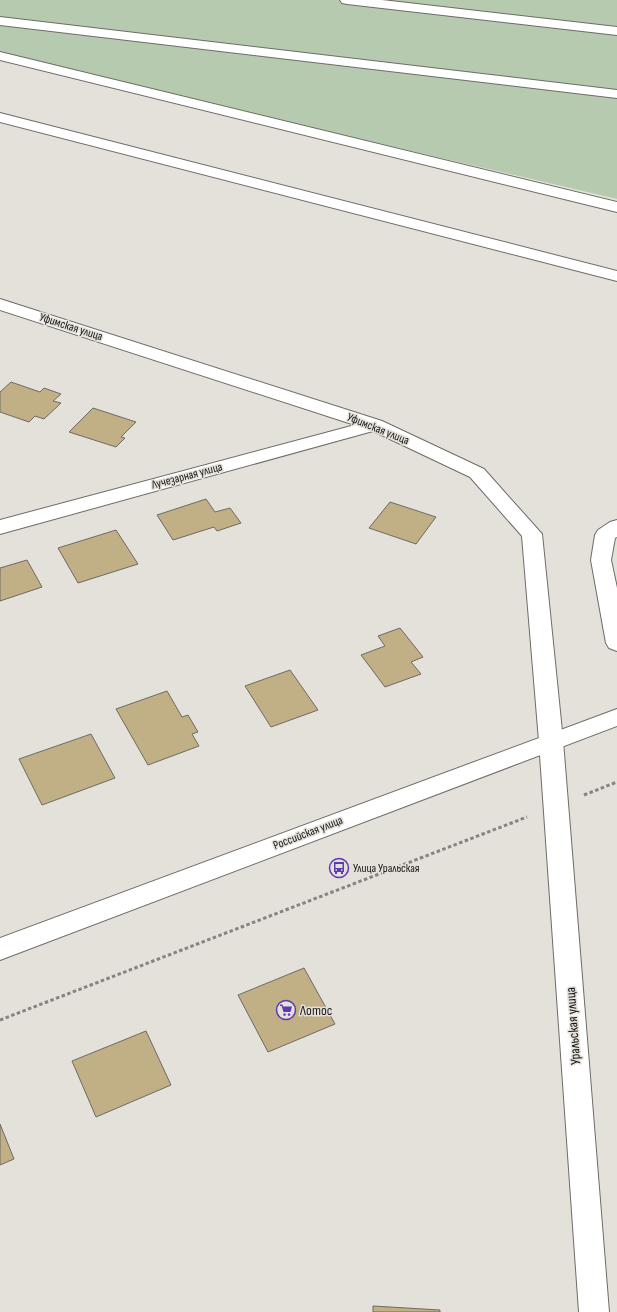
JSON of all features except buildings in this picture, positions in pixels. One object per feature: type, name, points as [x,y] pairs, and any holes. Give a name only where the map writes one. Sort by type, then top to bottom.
[{"type":"street","points":[[347,0],[617,31]]},
{"type":"street","points":[[0,21],[617,94]]},
{"type":"street","points":[[0,56],[617,207]]},
{"type":"street","points":[[0,116],[617,276]]},
{"type":"street","name":"Уфимская улица","points":[[0,304],[375,425],[477,473],[532,534],[551,741]]},
{"type":"street","name":"Лучезарная улица","points":[[0,528],[375,425]]},
{"type":"street","points":[[617,527],[605,535],[602,560],[617,643]]},
{"type":"street","name":"Российская улица","points":[[0,949],[617,717]]},
{"type":"street","name":"Уральская улица","points":[[551,741],[594,1312]]},
{"type":"path","points":[[0,1020],[617,782]]},
{"type":"green space","points":[[0,0],[617,0],[617,199],[0,55]]},
{"type":"place","name":"Улица Уральская","points":[[339,868]]},
{"type":"place","name":"Лотос","points":[[286,1010]]}]
